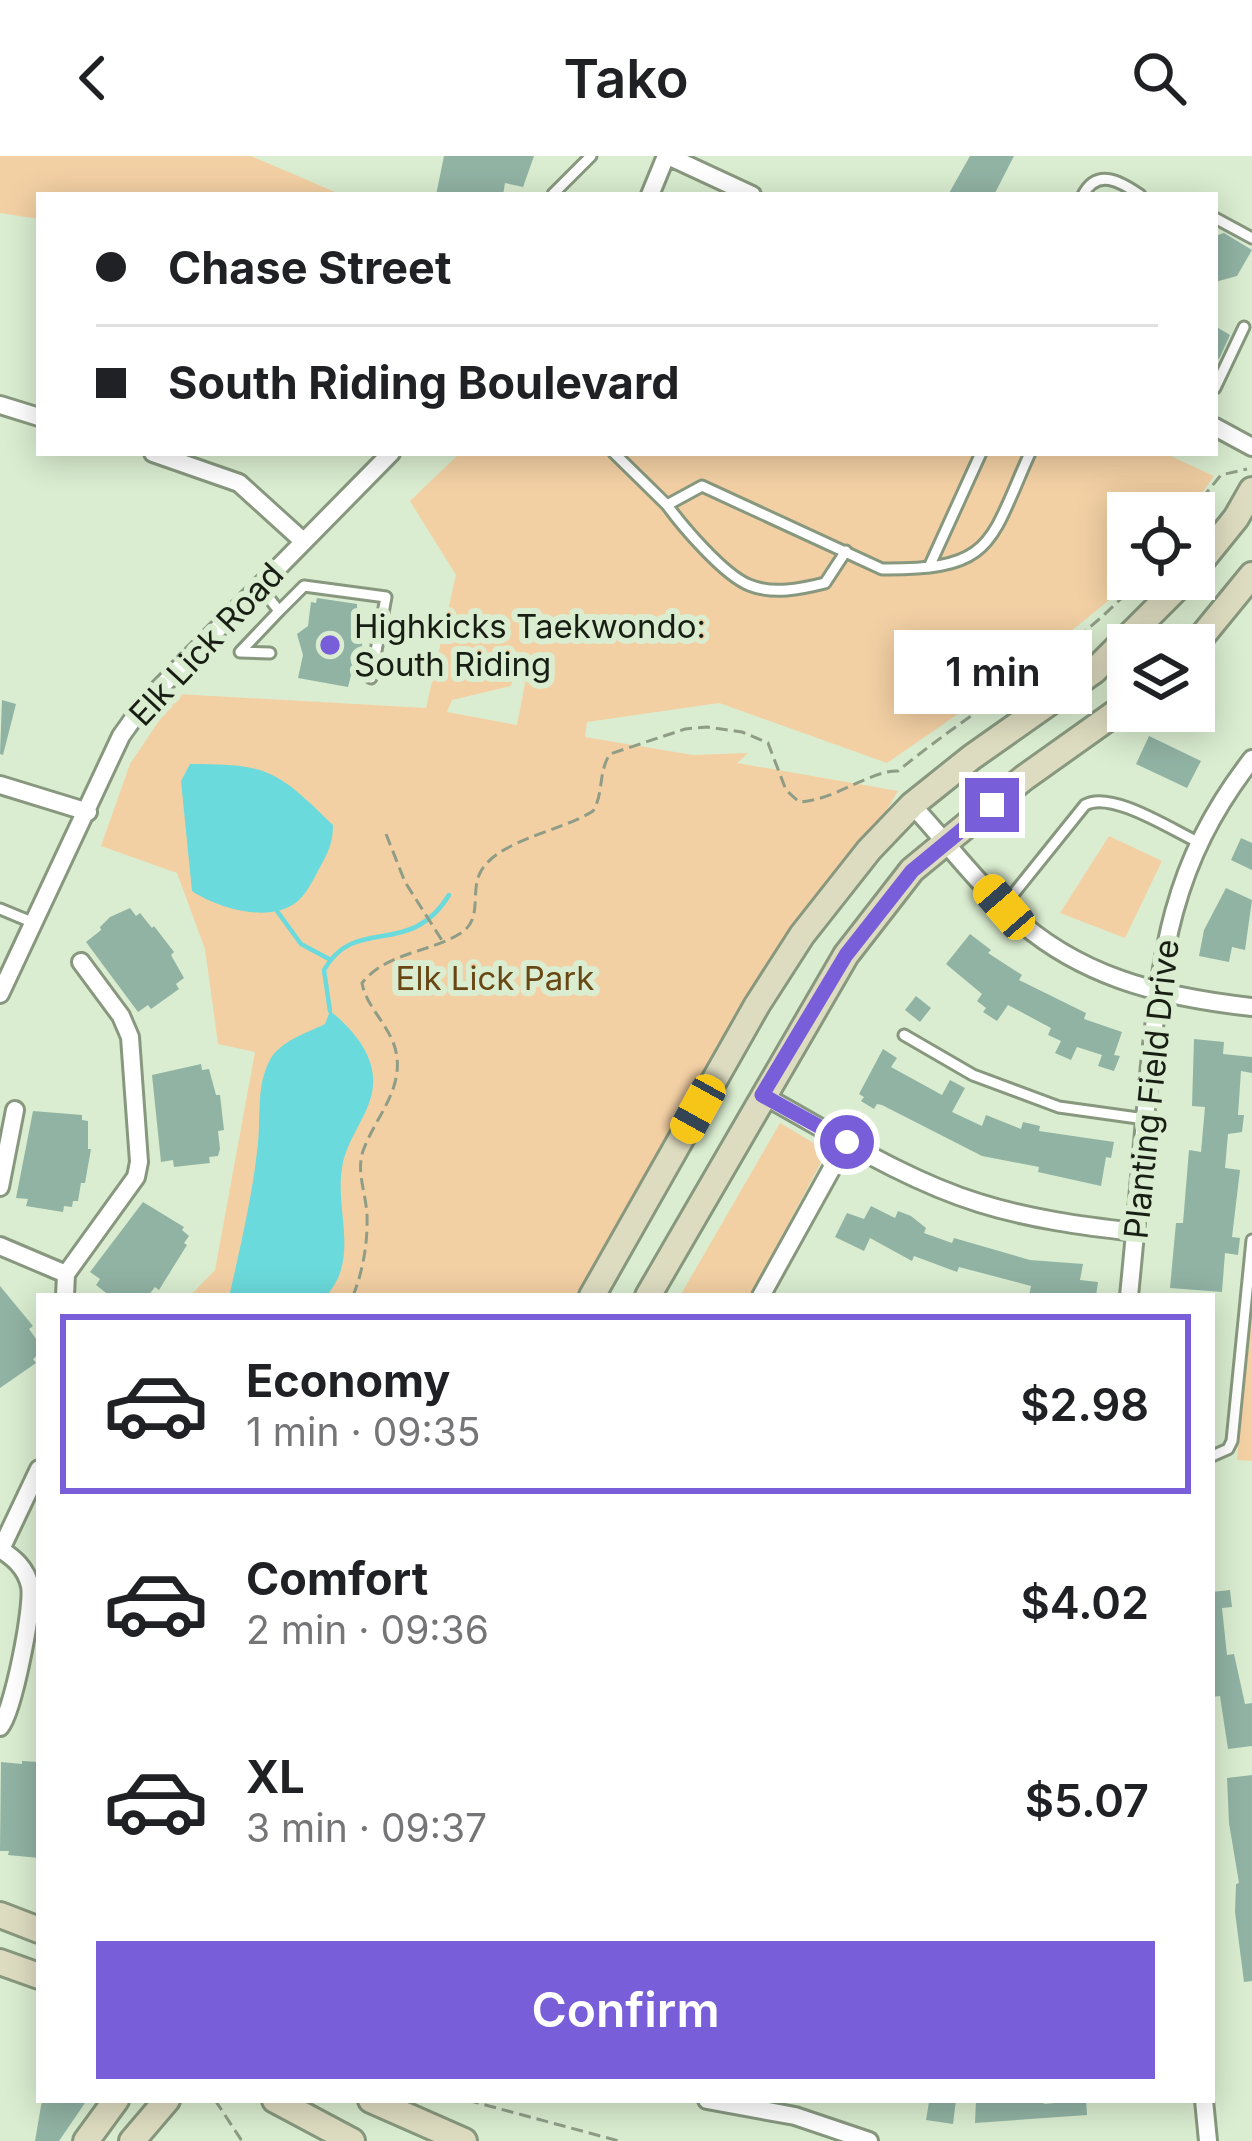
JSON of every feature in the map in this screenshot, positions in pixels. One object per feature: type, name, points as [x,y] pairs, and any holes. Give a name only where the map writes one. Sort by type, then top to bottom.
[{"type":"street","points":[[651,192],[667,156],[745,192]]},
{"type":"street","points":[[0,405],[36,416]]},
{"type":"street","points":[[1218,429],[1252,447]]},
{"type":"street","points":[[162,456],[239,483],[303,541]]},
{"type":"street","name":"Elk Lick Road","points":[[0,994],[121,736],[143,705],[388,456]]},
{"type":"street","points":[[1215,544],[1252,490]]},
{"type":"street","points":[[1212,624],[1252,575]]},
{"type":"street","points":[[594,1293],[802,934],[868,850],[912,805],[972,757],[1094,670],[1165,600]]},
{"type":"street","points":[[649,1293],[846,955],[912,871],[1024,778],[1107,719]]},
{"type":"street","name":"Planting Field Drive","points":[[1130,1293],[1157,993],[1168,927],[1198,842],[1252,759]]},
{"type":"street","points":[[0,784],[88,812]]},
{"type":"street","points":[[912,805],[1004,907],[1064,954],[1157,993],[1252,1007]]},
{"type":"street","points":[[65,1293],[66,1274],[136,1177],[139,1162],[130,1037],[121,1016],[81,962]]},
{"type":"street","points":[[762,1095],[902,1172],[975,1202],[1052,1222],[1135,1232]]},
{"type":"street","points":[[0,1187],[15,1110]]},
{"type":"street","points":[[762,1293],[847,1142]]},
{"type":"street","points":[[0,1246],[66,1274]]},
{"type":"street","points":[[0,1727],[11,1709],[31,1593],[22,1568],[0,1549],[36,1475]]},
{"type":"street","points":[[0,1915],[36,1929]]},
{"type":"street","points":[[0,1962],[36,1975]]},
{"type":"street","points":[[86,2141],[114,2103]]},
{"type":"street","points":[[131,2141],[164,2103]]},
{"type":"street","points":[[281,2103],[352,2141]]},
{"type":"street","points":[[378,2103],[464,2141]]},
{"type":"street","points":[[724,2103],[795,2116],[869,2141]]},
{"type":"street","points":[[1204,2103],[1208,2141]]},
{"type":"lane","points":[[555,192],[591,156]]},
{"type":"lane","points":[[1085,192],[1099,178],[1133,192]]},
{"type":"lane","points":[[1218,220],[1252,238]]},
{"type":"lane","points":[[1218,374],[1244,327]]},
{"type":"lane","points":[[617,456],[692,537],[748,585],[790,591],[825,584],[846,551]]},
{"type":"lane","points":[[928,567],[980,456]]},
{"type":"lane","points":[[667,505],[702,486],[882,568],[928,567],[966,560],[988,545],[1029,456]]},
{"type":"lane","points":[[259,585],[279,611]]},
{"type":"lane","points":[[270,653],[240,652],[304,586],[386,597],[371,678]]},
{"type":"lane","points":[[1004,907],[1085,805],[1094,800],[1113,802],[1198,842]]},
{"type":"lane","points":[[0,909],[34,924]]},
{"type":"lane","points":[[904,1034],[973,1075],[1059,1107],[1145,1119]]},
{"type":"lane","points":[[1215,1457],[1232,1441],[1252,1240]]},
{"type":"path","points":[[1207,492],[1221,475],[1252,471]]},
{"type":"path","points":[[354,1293],[366,1249],[363,1150],[397,1083],[397,1054],[385,1022],[364,996],[362,983],[379,966],[461,933],[475,916],[480,872],[491,860],[508,848],[593,812],[599,801],[602,765],[610,754],[685,729],[742,732],[768,743],[792,798],[813,802],[886,770],[898,771],[1094,624],[1119,600]]},
{"type":"path","points":[[386,834],[395,862],[443,941]]},
{"type":"path","points":[[216,2103],[242,2141]]},
{"type":"path","points":[[478,2103],[620,2141]]},
{"type":"green space","points":[[0,156],[251,156],[335,192],[36,192],[36,219],[0,213]]},
{"type":"green space","name":"Elk Lick Park","points":[[457,456],[1171,456],[1214,476],[1203,492],[1107,492],[1109,600],[1033,662],[887,763],[719,703],[587,722],[585,737],[693,755],[748,753],[737,763],[898,791],[599,1293],[193,1293],[215,1270],[255,1052],[218,1044],[205,949],[177,873],[101,846],[130,764],[177,694],[426,708],[456,575],[410,501]],"holes":[[[516,670],[525,684],[517,725],[447,712],[452,700],[511,686]]]},
{"type":"green space","points":[[1109,836],[1162,861],[1125,938],[1060,913]]},
{"type":"green space","points":[[780,1123],[827,1151],[752,1293],[682,1293]]},
{"type":"green space","points":[[1252,1301],[1252,1461],[1237,1460]]},
{"type":"water","points":[[190,764],[238,766],[270,774],[298,792],[333,825],[327,853],[299,900],[260,913],[230,908],[192,891],[181,781]]},
{"type":"water","points":[[330,1011],[348,1027],[370,1062],[373,1077],[369,1104],[342,1168],[342,1267],[328,1293],[230,1293],[250,1200],[266,1070],[280,1048],[325,1024]]},
{"type":"building","points":[[444,156],[534,156],[523,187],[505,183],[504,192],[437,192]]},
{"type":"building","points":[[970,156],[1014,156],[996,192],[950,192]]},
{"type":"building","points":[[1224,233],[1252,250],[1237,276],[1218,281],[1218,235]]},
{"type":"building","points":[[1218,328],[1230,335],[1218,358]]},
{"type":"building","name":"Highkicks Taekwondo: South Riding","points":[[317,598],[357,604],[363,610],[359,664],[354,664],[348,687],[298,678],[303,655],[297,634],[308,626],[311,602],[316,603]]},
{"type":"building","points":[[2,700],[16,704],[3,755],[0,754]]},
{"type":"building","points":[[1149,736],[1201,761],[1187,788],[1136,764]]},
{"type":"building","points":[[1241,838],[1252,843],[1252,870],[1231,860]]},
{"type":"building","points":[[1226,888],[1252,900],[1245,950],[1232,947],[1229,962],[1199,956],[1204,930]]},
{"type":"building","points":[[130,908],[154,926],[174,952],[171,955],[184,978],[176,984],[179,989],[151,1009],[148,1005],[138,1012],[86,942],[110,917]]},
{"type":"building","points":[[970,934],[991,950],[988,953],[1022,975],[1019,980],[1086,1013],[1084,1019],[1122,1032],[1114,1071],[1098,1066],[1102,1055],[1077,1047],[1071,1060],[1055,1053],[1061,1041],[1048,1035],[1051,1028],[1008,1005],[997,1021],[983,1012],[986,1008],[977,1001],[982,994],[946,964]]},
{"type":"building","points":[[916,996],[931,1008],[920,1022],[905,1010]]},
{"type":"building","points":[[1194,1039],[1224,1042],[1223,1054],[1252,1057],[1252,1073],[1241,1071],[1238,1115],[1244,1115],[1242,1132],[1228,1134],[1225,1168],[1240,1170],[1232,1237],[1240,1238],[1238,1255],[1225,1253],[1222,1292],[1170,1288],[1176,1223],[1183,1223],[1189,1150],[1201,1152],[1205,1107],[1192,1106]]},
{"type":"building","points":[[883,1049],[897,1058],[891,1067],[942,1095],[950,1080],[965,1088],[952,1112],[982,1126],[986,1115],[1021,1129],[1023,1122],[1040,1126],[1039,1131],[1114,1142],[1101,1186],[982,1156],[882,1105],[874,1109],[861,1101],[864,1097],[859,1094]]},
{"type":"building","points":[[201,1064],[202,1070],[209,1069],[216,1095],[220,1095],[224,1130],[218,1131],[220,1149],[218,1156],[209,1157],[210,1163],[174,1167],[173,1160],[161,1162],[152,1075]]},
{"type":"building","points":[[33,1111],[82,1115],[88,1121],[91,1149],[85,1183],[81,1183],[78,1201],[72,1207],[64,1206],[63,1212],[26,1206],[28,1199],[16,1198]]},
{"type":"building","points":[[143,1202],[184,1227],[189,1236],[159,1290],[106,1293],[96,1285],[100,1279],[90,1272]]},
{"type":"building","points":[[871,1206],[895,1218],[898,1211],[926,1228],[924,1233],[952,1243],[954,1238],[1030,1260],[1083,1264],[1080,1280],[1098,1282],[1096,1293],[1030,1293],[1031,1286],[959,1267],[957,1272],[914,1256],[912,1261],[870,1238],[864,1251],[835,1237],[847,1213],[864,1219]]},
{"type":"building","points":[[0,1286],[33,1326],[29,1329],[36,1339],[36,1363],[0,1388]]},
{"type":"building","points":[[1230,1590],[1232,1607],[1222,1608],[1227,1655],[1234,1654],[1245,1704],[1252,1703],[1252,1746],[1228,1749],[1220,1696],[1215,1697],[1215,1592]]},
{"type":"building","points":[[1,1762],[36,1762],[36,1858],[0,1851]]},
{"type":"building","points":[[1252,1775],[1252,1981],[1244,1982],[1227,1778]]},
{"type":"building","points":[[41,2103],[85,2103],[59,2141],[35,2141]]},
{"type":"building","points":[[929,2103],[956,2103],[953,2124],[926,2120]]},
{"type":"building","points":[[976,2103],[1086,2103],[1087,2115],[975,2123]]},
{"type":"waterway","points":[[330,1011],[324,970],[337,953],[351,944],[417,926],[449,895]]},
{"type":"waterway","points":[[277,911],[301,944],[329,959]]},
{"type":"place","name":"Highkicks Taekwondo: South Riding","points":[[330,645]]},
{"type":"route","points":[[847,1142],[762,1095],[846,955],[912,871],[992,805]]}]
